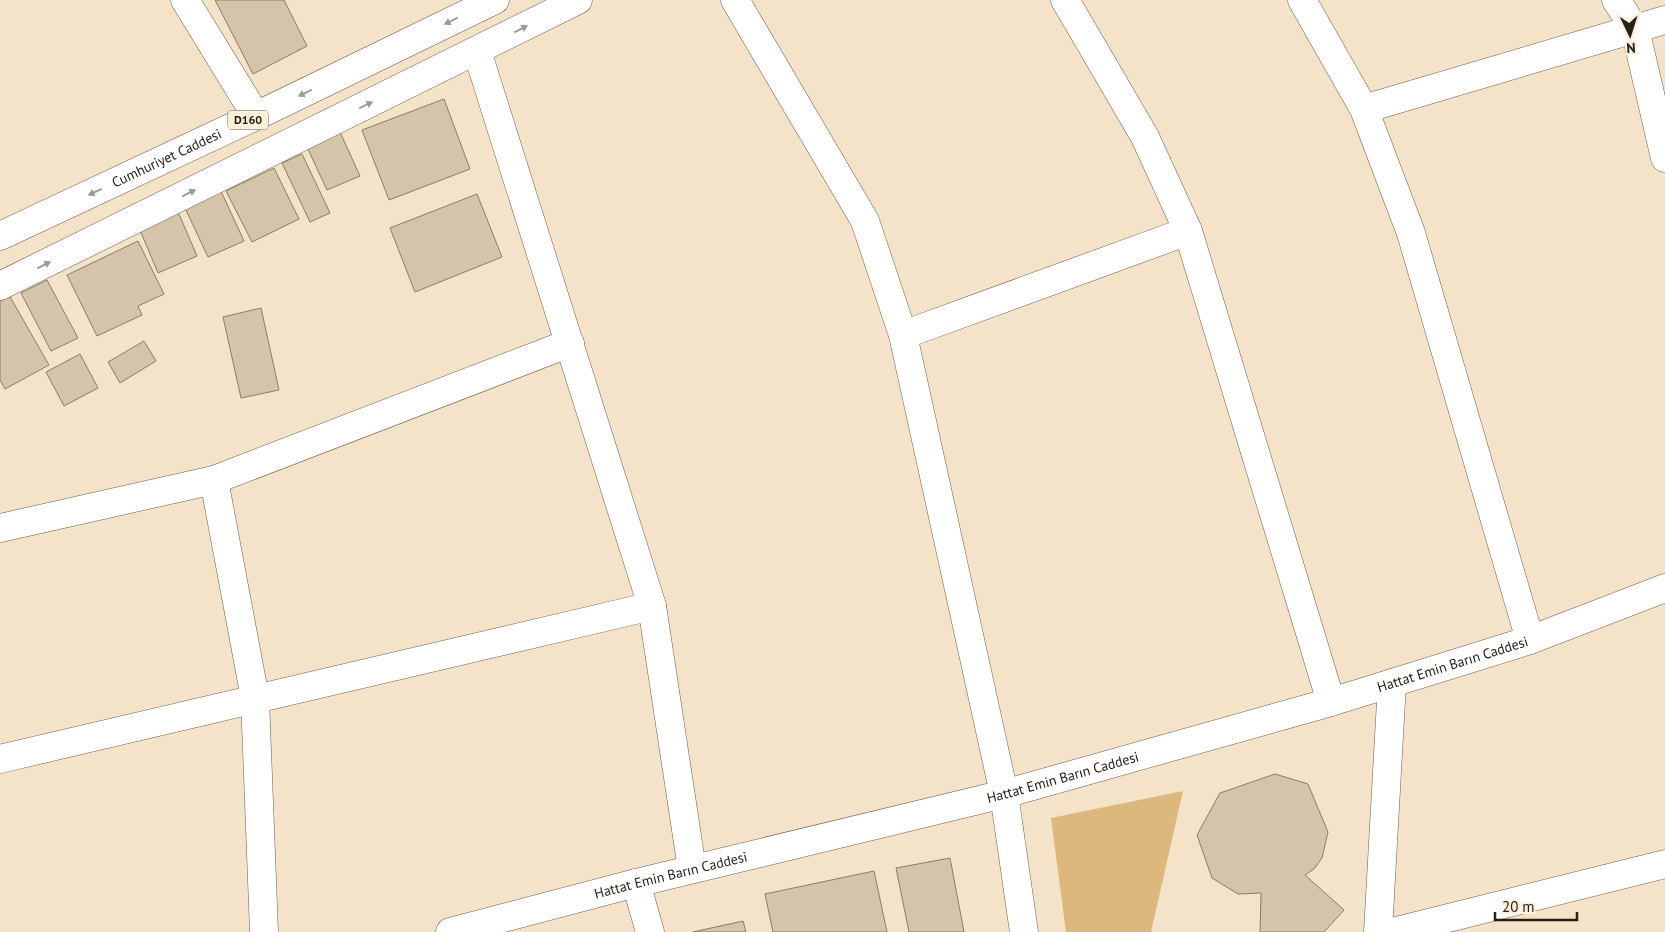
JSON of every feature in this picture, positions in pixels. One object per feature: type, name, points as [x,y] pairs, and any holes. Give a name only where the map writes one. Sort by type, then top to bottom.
[{"type":"street","points":[[184,0],[256,116]]},
{"type":"street","name":"Cumhuriyet Caddesi","points":[[0,236],[256,116],[495,0]]},
{"type":"street","points":[[0,286],[578,0]]},
{"type":"street","points":[[735,0],[865,222],[902,335],[1004,794],[1024,932]]},
{"type":"street","points":[[1065,0],[1145,137],[1188,231],[1331,702]]},
{"type":"street","points":[[1302,0],[1364,109],[1411,234],[1530,640]]},
{"type":"street","points":[[1616,0],[1635,29],[1665,158]]},
{"type":"street","points":[[1364,109],[1665,20]]},
{"type":"street","points":[[477,51],[652,606],[692,870]]},
{"type":"street","points":[[902,335],[1188,231]]},
{"type":"street","points":[[0,528],[214,480],[570,343]]},
{"type":"street","points":[[214,480],[255,698],[264,932]]},
{"type":"street","name":"Hattat Emin Barın Caddesi","points":[[450,932],[636,883],[1004,794],[1331,702],[1530,640],[1665,588]]},
{"type":"street","points":[[0,759],[652,606]]},
{"type":"street","points":[[1378,932],[1392,683]]},
{"type":"street","points":[[1392,932],[1665,864]]},
{"type":"street","points":[[636,883],[650,932]]},
{"type":"shaded area","points":[[1183,791],[1151,932],[1066,932],[1051,818]]},
{"type":"building","points":[[215,0],[284,0],[307,46],[253,74]]},
{"type":"building","points":[[444,99],[470,169],[389,200],[362,130]]},
{"type":"building","points":[[340,132],[360,176],[327,190],[307,147]]},
{"type":"building","points":[[302,154],[330,213],[310,222],[282,163]]},
{"type":"building","points":[[274,168],[299,219],[252,242],[226,191]]},
{"type":"building","points":[[220,189],[244,241],[208,257],[184,206]]},
{"type":"building","points":[[477,194],[502,257],[415,292],[390,228]]},
{"type":"building","points":[[176,207],[197,256],[158,273],[137,223]]},
{"type":"building","points":[[138,241],[164,294],[138,306],[142,315],[97,336],[67,275]]},
{"type":"building","points":[[47,280],[78,338],[51,351],[21,293]]},
{"type":"building","points":[[9,295],[49,365],[5,389],[0,380],[0,300]]},
{"type":"building","points":[[261,308],[279,390],[241,398],[223,317]]},
{"type":"building","points":[[144,341],[156,361],[120,383],[108,362]]},
{"type":"building","points":[[80,354],[98,388],[64,406],[46,372]]},
{"type":"building","points":[[1275,774],[1308,784],[1328,832],[1322,858],[1314,869],[1305,875],[1344,910],[1324,932],[1260,932],[1261,893],[1238,894],[1212,878],[1197,835],[1220,793]]},
{"type":"building","points":[[950,858],[964,932],[909,932],[896,868]]},
{"type":"building","points":[[874,871],[887,932],[773,932],[765,894]]},
{"type":"building","points":[[743,921],[746,932],[693,932]]}]
